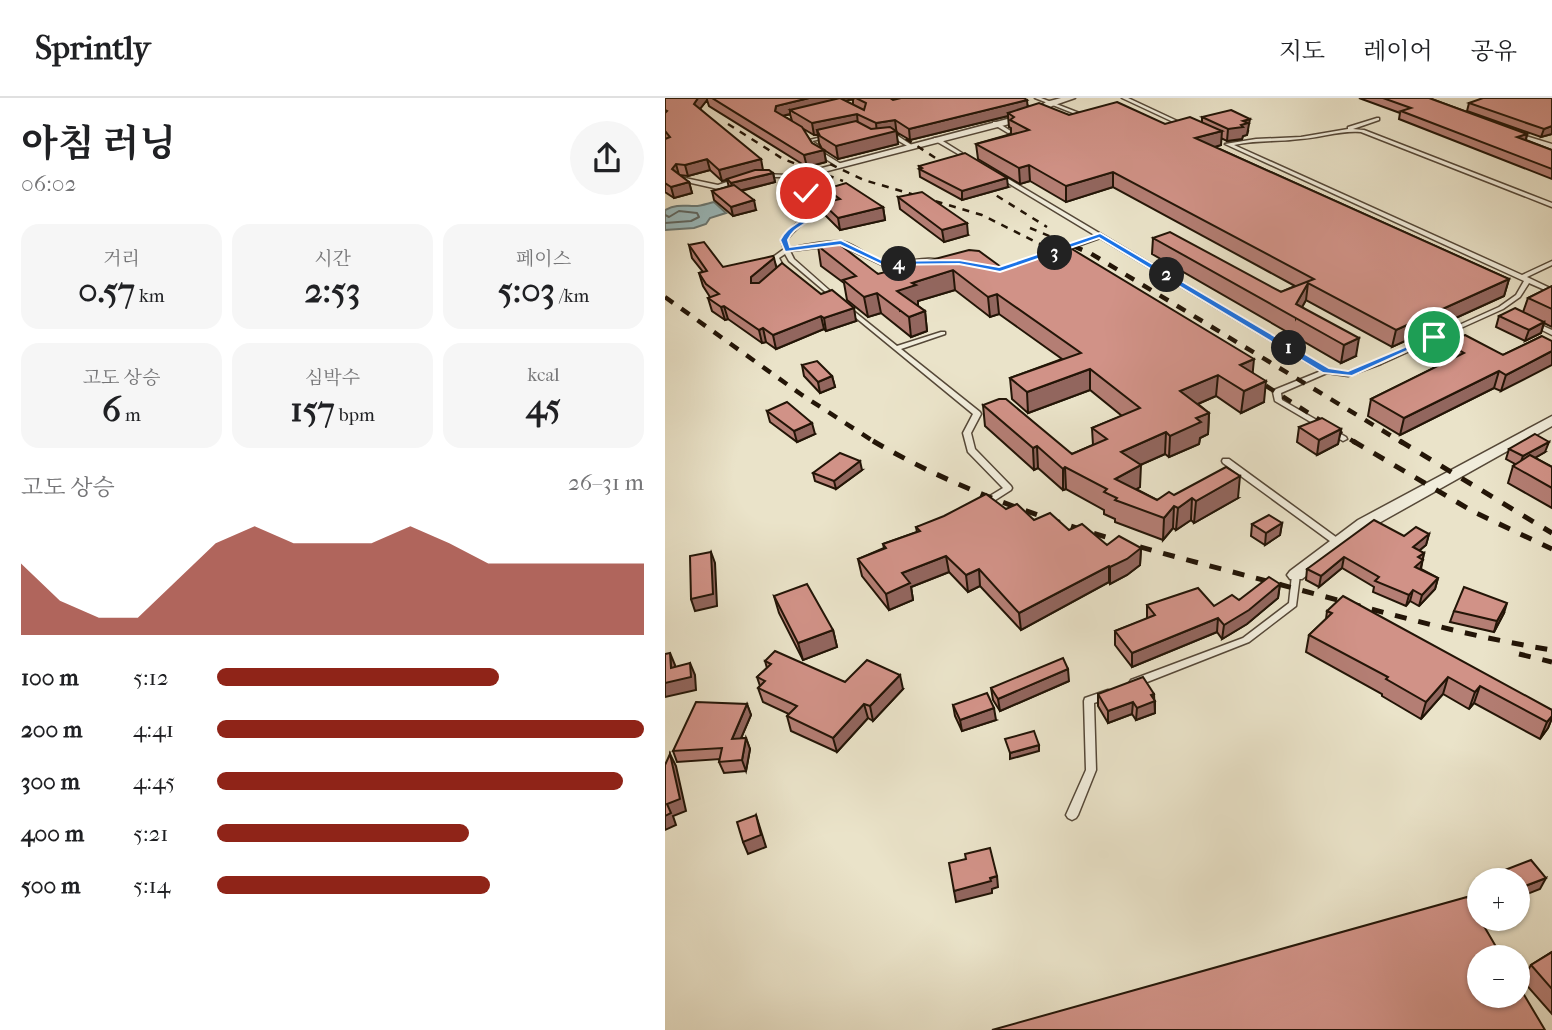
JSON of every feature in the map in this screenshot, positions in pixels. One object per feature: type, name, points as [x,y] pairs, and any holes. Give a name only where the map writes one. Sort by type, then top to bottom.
[{"type":"street","points":[[789,178],[1031,116],[1049,104],[1071,98]]},
{"type":"street","points":[[1501,130],[1552,147]]},
{"type":"street","points":[[1296,575],[1337,542],[1552,420]]},
{"type":"lane","points":[[1037,98],[1084,116]]},
{"type":"lane","points":[[1124,98],[1188,127]]},
{"type":"lane","points":[[1377,119],[1306,138],[1246,140],[1228,144],[1552,290]]},
{"type":"lane","points":[[995,124],[1010,132]]},
{"type":"lane","points":[[1348,128],[1552,205]]},
{"type":"lane","points":[[803,133],[813,140]]},
{"type":"lane","points":[[836,134],[809,141],[818,152],[839,165]]},
{"type":"lane","points":[[884,136],[893,135],[911,146]]},
{"type":"lane","points":[[936,139],[960,153]]},
{"type":"lane","points":[[988,170],[1327,371],[1349,374],[1369,367],[1501,308],[1518,296],[1525,278],[1552,263]]},
{"type":"lane","points":[[757,175],[776,174],[789,178],[815,201],[813,213],[807,221],[789,231],[784,240],[791,260],[977,414],[988,415]]},
{"type":"lane","points":[[680,179],[719,187],[745,179]]},
{"type":"lane","points":[[1056,252],[1100,236]]},
{"type":"lane","points":[[775,278],[783,271],[776,257],[787,250],[841,243],[882,263],[947,261]]},
{"type":"lane","points":[[1501,308],[1511,313]]},
{"type":"lane","points":[[1521,318],[1552,333]]},
{"type":"lane","points":[[897,348],[943,333]]},
{"type":"lane","points":[[1327,371],[1276,392],[1279,401],[1343,439]]},
{"type":"lane","points":[[975,510],[1008,488],[971,450],[967,433],[977,414]]},
{"type":"lane","points":[[1226,461],[1337,542]]},
{"type":"lane","points":[[1128,686],[1246,640],[1293,604],[1296,575]]},
{"type":"lane","points":[[1072,815],[1091,770],[1089,701],[1115,691]]},
{"type":"water","points":[[714,202],[726,213],[710,218],[706,224],[694,228],[665,230],[665,210]]},
{"type":"building","points":[[665,98],[698,98],[694,104],[761,159],[719,170],[707,159],[685,165],[676,164],[672,169],[689,182],[671,187],[665,183],[665,139],[670,137],[665,131]]},
{"type":"building","points":[[712,98],[809,98],[776,106],[775,111],[802,127],[812,143],[824,150],[804,155]]},
{"type":"building","points":[[840,98],[864,110],[866,103],[856,98],[1027,100],[909,129],[895,120],[876,123],[857,114],[812,123],[790,110]]},
{"type":"building","points":[[1383,98],[1429,98],[1527,134],[1517,137],[1552,150],[1552,169],[1401,111],[1411,108]]},
{"type":"building","points":[[1483,98],[1552,98],[1552,126],[1544,129],[1469,103]]},
{"type":"building","points":[[1117,102],[1165,124],[1190,117],[1222,131],[1195,138],[1509,279],[1396,330],[1308,283],[1296,304],[1359,338],[1344,345],[1153,238],[1170,232],[1281,292],[1314,279],[1113,172],[1066,186],[1029,165],[1019,168],[976,144],[1029,130],[1010,120],[1014,117],[1008,113],[1039,103],[1069,115]]},
{"type":"building","points":[[1231,110],[1250,119],[1243,121],[1248,123],[1241,125],[1243,127],[1228,129],[1202,117]]},
{"type":"building","points":[[856,121],[871,129],[890,127],[896,131],[836,146],[820,136],[817,130]]},
{"type":"building","points":[[965,153],[1007,178],[962,191],[919,169],[922,168],[919,166]]},
{"type":"building","points":[[755,170],[769,170],[773,173],[731,183],[727,179]]},
{"type":"building","points":[[846,183],[883,207],[838,218],[822,203],[840,199],[826,189]]},
{"type":"building","points":[[734,185],[754,200],[731,207],[712,191]]},
{"type":"building","points":[[922,192],[967,223],[942,230],[898,197]]},
{"type":"building","points":[[835,241],[878,274],[969,250],[979,251],[1001,267],[1067,246],[1254,359],[1240,365],[1266,381],[1244,391],[1218,375],[1180,391],[1209,413],[1196,418],[1201,422],[1170,436],[1166,432],[1121,452],[1141,465],[1115,479],[1157,500],[1169,492],[1174,495],[1226,467],[1240,476],[1196,501],[1192,498],[1178,508],[1174,506],[1164,518],[1115,500],[1117,498],[1104,492],[1107,489],[1065,467],[1063,469],[1037,446],[1033,448],[983,405],[1006,399],[1072,454],[1107,439],[1092,428],[1140,408],[1090,369],[1027,392],[1010,378],[1081,353],[997,294],[988,297],[953,270],[912,283],[916,285],[897,291],[925,311],[909,317],[877,293],[864,297],[843,280],[856,276],[818,246]]},
{"type":"building","points":[[704,242],[723,267],[773,256],[774,258],[751,277],[751,283],[759,283],[782,263],[821,294],[832,290],[854,308],[824,318],[821,316],[773,335],[763,328],[759,330],[708,298],[719,294],[706,284],[699,273],[707,271],[689,245]]},
{"type":"building","points":[[1552,286],[1552,309],[1528,298]]},
{"type":"building","points":[[1515,308],[1544,322],[1529,330],[1499,316]]},
{"type":"building","points":[[1465,335],[1503,355],[1542,336],[1552,341],[1552,351],[1506,375],[1499,371],[1404,418],[1371,399],[1464,353],[1446,343]]},
{"type":"building","points":[[817,361],[832,376],[818,382],[802,365]]},
{"type":"building","points":[[787,402],[812,423],[794,431],[767,411]]},
{"type":"building","points":[[1322,418],[1341,429],[1319,440],[1299,427]]},
{"type":"building","points":[[1535,434],[1549,442],[1523,456],[1509,449]]},
{"type":"building","points":[[840,453],[860,461],[834,481],[813,473]]},
{"type":"building","points":[[1530,455],[1552,467],[1552,488],[1513,466]]},
{"type":"building","points":[[986,494],[1006,509],[1017,504],[1034,520],[1050,513],[1069,530],[1082,524],[1107,545],[1119,536],[1141,548],[1127,559],[1019,613],[979,569],[966,575],[946,556],[902,573],[910,583],[886,594],[858,559],[886,548],[883,544],[920,531],[916,527]]},
{"type":"building","points":[[1269,515],[1282,523],[1266,533],[1252,524]]},
{"type":"building","points":[[1374,520],[1404,536],[1416,527],[1429,534],[1413,547],[1424,553],[1418,557],[1423,560],[1415,567],[1438,578],[1422,595],[1413,590],[1409,595],[1375,581],[1379,577],[1344,557],[1321,576],[1307,569]]},
{"type":"building","points":[[711,552],[713,594],[691,599],[690,556]]},
{"type":"building","points":[[1269,577],[1280,584],[1249,610],[1224,625],[1218,618],[1132,653],[1115,631],[1155,615],[1147,605],[1198,588],[1214,606],[1232,595],[1239,600]]},
{"type":"building","points":[[807,584],[833,630],[798,643],[774,596]]},
{"type":"building","points":[[1464,587],[1507,603],[1497,621],[1454,611]]},
{"type":"building","points":[[1343,596],[1552,710],[1552,716],[1547,722],[1480,686],[1475,692],[1448,677],[1426,702],[1386,679],[1388,677],[1309,635],[1332,613],[1327,611]]},
{"type":"building","points":[[775,651],[845,682],[867,660],[900,675],[870,706],[864,704],[833,738],[787,716],[797,706],[758,688],[765,681],[757,677],[771,664],[765,661]]},
{"type":"building","points":[[670,653],[671,668],[690,663],[691,677],[665,683],[665,654]]},
{"type":"building","points":[[1063,658],[1068,669],[998,699],[991,688]]},
{"type":"building","points":[[1143,677],[1154,694],[1151,695],[1155,701],[1137,708],[1133,702],[1108,711],[1098,694]]},
{"type":"building","points":[[987,693],[994,708],[960,720],[953,705]]},
{"type":"building","points":[[696,702],[747,704],[732,739],[746,738],[742,760],[719,762],[722,748],[673,751]]},
{"type":"building","points":[[1034,731],[1039,745],[1010,753],[1005,739]]},
{"type":"building","points":[[670,754],[680,799],[667,804],[671,813],[665,816],[665,765]]},
{"type":"building","points":[[756,815],[761,835],[743,842],[737,822]]},
{"type":"building","points":[[990,848],[997,876],[990,878],[991,881],[954,891],[949,863],[966,859],[965,854]]},
{"type":"building","points":[[1531,860],[1546,878],[1530,884],[1530,868],[1510,868]]},
{"type":"building","points":[[1467,897],[1467,931],[1487,931],[1495,945],[1467,945],[1467,1008],[1530,1008],[1530,1005],[1545,1030],[992,1030]]},
{"type":"building","points":[[1552,952],[1552,989],[1531,965]]},
{"type":"railway","points":[[728,124],[783,159],[843,181]]},
{"type":"railway","points":[[894,131],[937,159]]},
{"type":"railway","points":[[805,152],[864,180],[982,215],[1048,248]]},
{"type":"railway","points":[[973,181],[1047,227]]},
{"type":"railway","points":[[1030,228],[1078,248]]},
{"type":"railway","points":[[1045,246],[1069,261]]},
{"type":"railway","points":[[1073,246],[1090,253],[1403,443]]},
{"type":"railway","points":[[665,297],[802,395],[876,443]]},
{"type":"railway","points":[[1249,375],[1356,443]]},
{"type":"railway","points":[[873,441],[970,489],[1020,509],[1122,542],[1414,620],[1552,650]]},
{"type":"railway","points":[[1353,441],[1474,512],[1552,549]]},
{"type":"railway","points":[[1400,441],[1552,533]]},
{"type":"railway","points":[[1519,654],[1552,662]]},
{"type":"route","points":[[806,193],[815,201],[813,213],[807,221],[789,231],[784,240],[787,250],[841,243],[882,263],[959,262],[1000,270],[1100,236],[1327,371],[1349,374],[1434,337]]}]
